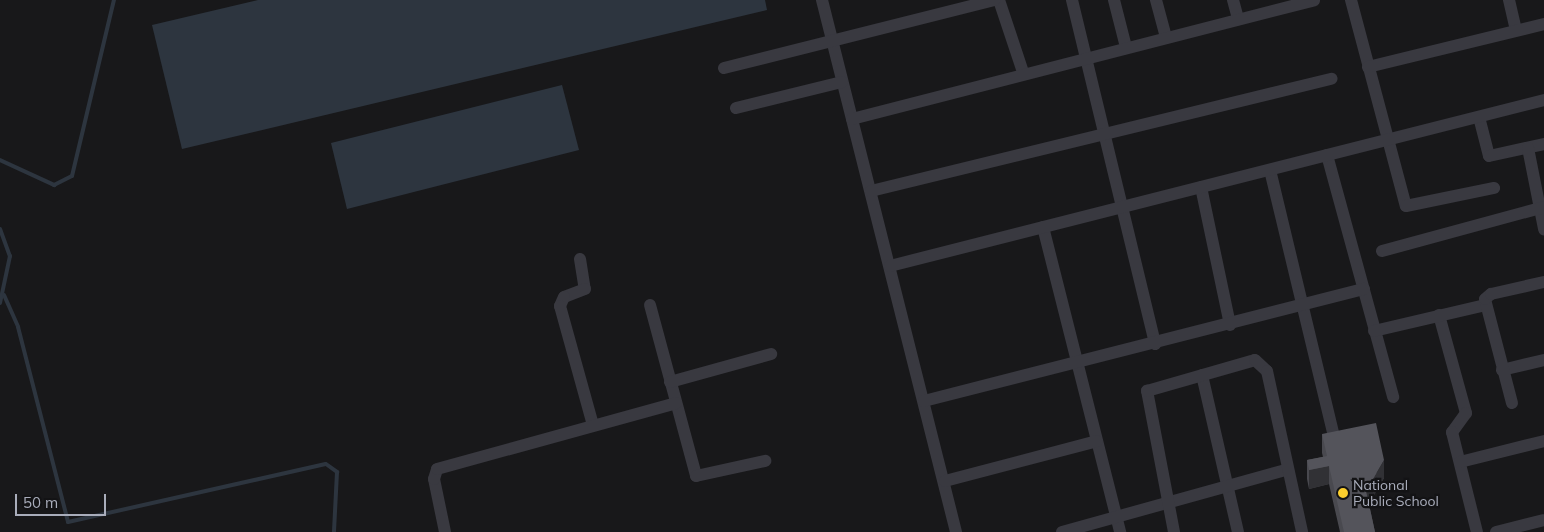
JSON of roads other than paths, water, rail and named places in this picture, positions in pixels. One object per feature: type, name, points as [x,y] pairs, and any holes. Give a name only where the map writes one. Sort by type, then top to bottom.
[{"type":"street","points":[[822,0],[945,481],[956,532]]},
{"type":"street","points":[[724,68],[831,39],[995,0]]},
{"type":"street","points":[[1000,0],[1024,72]]},
{"type":"street","points":[[1072,0],[1156,344]]},
{"type":"street","points":[[1114,0],[1126,47]]},
{"type":"street","points":[[1156,0],[1166,38]]},
{"type":"street","points":[[1233,0],[1238,19]]},
{"type":"street","points":[[852,118],[1024,72],[1238,19],[1278,5],[1314,0]]},
{"type":"street","points":[[1351,0],[1388,140],[1410,208],[1494,188]]},
{"type":"street","points":[[1509,0],[1516,30]]},
{"type":"street","points":[[1368,67],[1544,24]]},
{"type":"street","points":[[871,191],[1332,79]]},
{"type":"street","points":[[736,108],[842,82]]},
{"type":"street","points":[[890,266],[1544,100]]},
{"type":"street","points":[[1478,117],[1489,156],[1544,144]]},
{"type":"street","points":[[1528,148],[1544,228]]},
{"type":"street","points":[[1327,155],[1393,397]]},
{"type":"street","points":[[1270,170],[1300,307],[1334,437]]},
{"type":"street","points":[[1201,187],[1230,325]]},
{"type":"street","points":[[1382,251],[1541,208]]},
{"type":"street","points":[[1043,227],[1120,532]]},
{"type":"street","points":[[580,258],[585,289],[564,296],[560,306],[593,425]]},
{"type":"street","points":[[1512,403],[1486,305],[1491,294],[1544,282]]},
{"type":"street","points":[[924,401],[1156,344],[1364,289]]},
{"type":"street","points":[[650,305],[696,476],[765,462]]},
{"type":"street","points":[[1374,331],[1486,305]]},
{"type":"street","points":[[1439,315],[1466,413],[1452,429],[1477,532]]},
{"type":"street","points":[[670,382],[771,354]]},
{"type":"street","points":[[1174,532],[1147,390],[1255,360],[1263,365],[1302,532]]},
{"type":"street","points":[[1502,370],[1544,360]]},
{"type":"street","points":[[1202,375],[1238,532]]},
{"type":"street","points":[[445,532],[434,479],[437,469],[676,402]]},
{"type":"street","points":[[945,481],[1097,441]]},
{"type":"street","points":[[1460,462],[1544,441]]},
{"type":"street","points":[[1062,532],[1286,470]]},
{"type":"street","points":[[1496,532],[1544,520]]},
{"type":"waterway","points":[[0,160],[54,185],[72,176],[114,0]]},
{"type":"waterway","points":[[0,229],[10,256],[0,303]]},
{"type":"waterway","points":[[4,295],[18,327],[68,522],[326,464],[337,472],[334,532]]},
{"type":"place","name":"National Public School","points":[[1343,493]]}]
